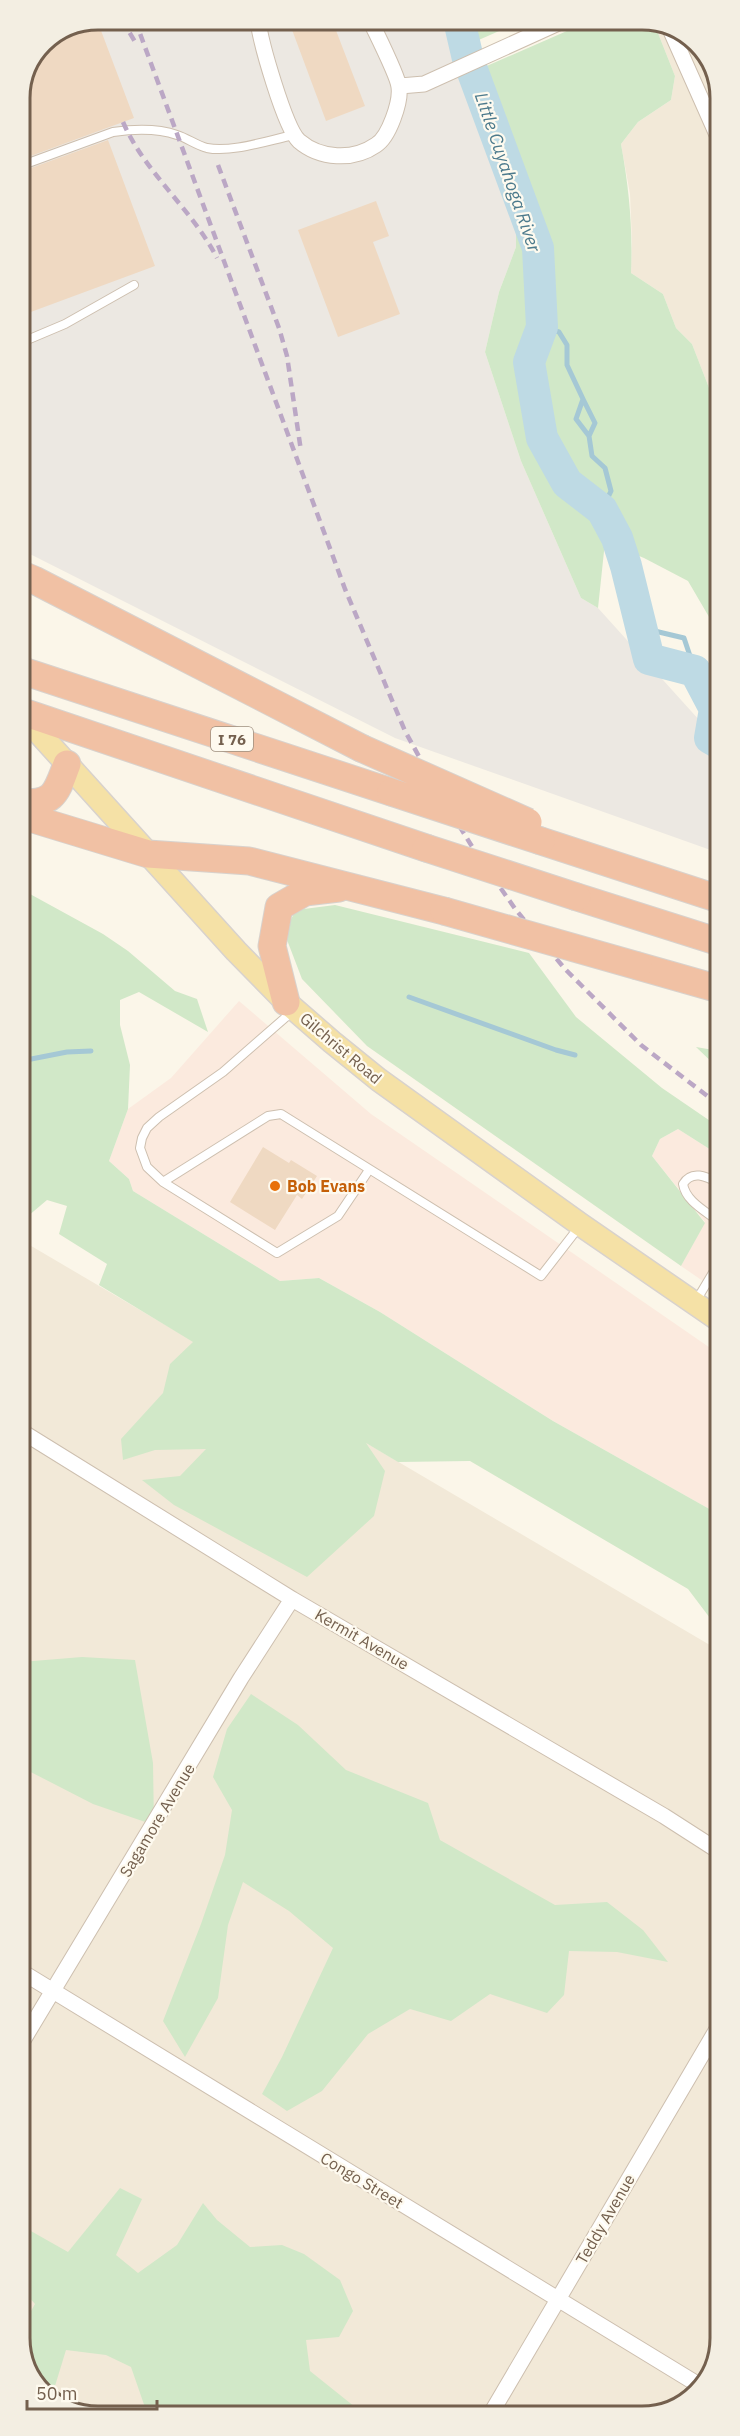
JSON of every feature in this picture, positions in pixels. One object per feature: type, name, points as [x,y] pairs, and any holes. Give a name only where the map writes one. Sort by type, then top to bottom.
[{"type":"highway","points":[[30,578],[361,748],[535,832]]},
{"type":"highway","name":"I 76","points":[[30,673],[391,792],[535,832],[630,870],[710,896]]},
{"type":"highway","name":"I 76","points":[[30,714],[426,848],[710,939]]},
{"type":"highway","points":[[30,803],[39,803],[57,793],[67,764]]},
{"type":"highway","points":[[30,817],[124,849],[148,854],[249,861],[444,911],[710,986]]},
{"type":"highway","points":[[291,1005],[272,946],[279,907],[316,889],[356,888]]},
{"type":"main road","name":"Gilchrist Road","points":[[30,722],[236,951],[291,1005],[379,1080],[581,1225],[710,1314]]},
{"type":"street","points":[[261,30],[279,98],[294,135],[312,149],[327,155],[342,156],[378,145],[388,132],[393,119],[400,86],[375,30]]},
{"type":"street","points":[[400,86],[424,84],[543,30]]},
{"type":"street","points":[[674,38],[710,120]]},
{"type":"street","name":"Kermit Avenue","points":[[30,1437],[292,1599],[664,1816],[710,1846]]},
{"type":"street","name":"Sagamore Avenue","points":[[30,2029],[241,1678],[292,1599]]},
{"type":"street","name":"Congo Street","points":[[30,1977],[693,2382]]},
{"type":"street","name":"Teddy Avenue","points":[[495,2406],[710,2041]]},
{"type":"lane","points":[[30,162],[113,132],[127,130],[146,130],[177,135],[207,148],[220,149],[294,135]]},
{"type":"lane","points":[[30,339],[65,324],[134,285]]},
{"type":"lane","points":[[291,1005],[240,1059],[147,1128],[142,1138],[141,1148],[147,1167],[163,1182],[277,1253],[338,1216],[369,1170]]},
{"type":"lane","points":[[163,1182],[268,1116],[281,1114],[541,1276],[581,1225]]},
{"type":"lane","points":[[710,1180],[693,1175],[688,1177],[683,1184],[684,1192],[710,1215]]},
{"type":"lane","points":[[695,1303],[710,1280]]},
{"type":"shaded area","points":[[98,30],[462,30],[473,72],[516,189],[516,247],[499,292],[485,352],[521,461],[581,598],[598,608],[710,732],[710,850],[395,738],[30,554],[31,85],[41,60],[60,41],[72,35]]},
{"type":"shaded area","points":[[658,32],[676,39],[693,53],[699,60],[708,80],[710,98],[710,390],[692,344],[676,328],[663,294],[631,273],[630,194],[621,144],[638,122],[671,100],[675,76]]},
{"type":"shaded area","points":[[239,1001],[371,1114],[710,1348],[710,1509],[553,1421],[380,1312],[319,1278],[280,1281],[133,1191],[129,1179],[109,1161],[128,1109],[171,1078]]},
{"type":"shaded area","points":[[678,1129],[710,1149],[710,1286],[681,1266],[705,1222],[652,1156],[660,1139]]},
{"type":"shaded area","points":[[30,1245],[710,1645],[710,2338],[701,2372],[680,2395],[660,2404],[642,2406],[94,2406],[72,2401],[60,2395],[39,2372],[32,2356],[30,2338]]},
{"type":"green space","points":[[461,30],[501,30],[465,46]]},
{"type":"green space","points":[[569,30],[658,32],[675,76],[671,100],[638,122],[621,144],[630,208],[631,273],[663,294],[676,328],[692,344],[710,390],[710,619],[688,581],[644,558],[605,542],[598,608],[581,598],[521,461],[485,352],[499,292],[516,247],[516,189],[473,72]]},
{"type":"green space","points":[[30,894],[103,934],[128,951],[175,991],[197,999],[208,1032],[139,992],[120,1000],[120,1025],[130,1065],[128,1109],[109,1161],[129,1179],[133,1191],[280,1281],[319,1278],[380,1312],[553,1421],[710,1509],[710,1618],[688,1589],[470,1461],[398,1462],[366,1443],[385,1471],[374,1516],[307,1577],[174,1505],[142,1480],[180,1476],[206,1449],[155,1450],[123,1460],[121,1439],[163,1393],[170,1364],[193,1342],[99,1285],[107,1264],[59,1234],[67,1206],[47,1200],[30,1214]]},
{"type":"green space","points":[[335,905],[529,953],[576,1017],[662,1088],[710,1121],[710,1149],[678,1129],[660,1139],[652,1156],[705,1223],[681,1266],[367,1046],[302,979],[284,932],[296,910]]},
{"type":"green space","points":[[696,1047],[710,1049],[710,1060]]},
{"type":"green space","points":[[82,1657],[135,1660],[153,1763],[154,1825],[93,1804],[30,1772],[30,1661]]},
{"type":"green space","points":[[251,1694],[298,1725],[346,1770],[428,1803],[440,1840],[555,1905],[607,1902],[643,1930],[668,1962],[617,1952],[569,1951],[564,1995],[547,2013],[490,1994],[451,2021],[410,2009],[368,2034],[322,2091],[287,2111],[262,2094],[282,2057],[333,1948],[289,1911],[243,1882],[228,1925],[218,1998],[185,2057],[163,2021],[225,1855],[232,1810],[213,1777],[227,1729]]},
{"type":"green space","points":[[120,2188],[142,2199],[116,2255],[138,2273],[177,2245],[203,2203],[217,2220],[250,2247],[282,2245],[304,2254],[340,2280],[353,2311],[339,2337],[306,2340],[310,2371],[354,2406],[145,2406],[131,2367],[106,2355],[66,2350],[54,2390],[39,2372],[32,2356],[30,2313],[35,2304],[30,2298],[30,2231],[68,2252]]},
{"type":"building","points":[[101,30],[134,118],[30,156],[30,98],[35,72],[41,60],[50,50],[60,41],[72,35]]},
{"type":"building","points":[[292,30],[336,30],[365,106],[326,121]]},
{"type":"building","points":[[108,140],[155,266],[30,312],[30,168]]},
{"type":"building","points":[[376,201],[389,236],[373,242],[400,314],[338,337],[298,230]]},
{"type":"building","name":"Bob Evans","points":[[263,1147],[317,1176],[302,1199],[297,1195],[275,1230],[230,1202]]},
{"type":"waterway","name":"Little Cuyahoga River","points":[[461,30],[468,59],[538,248],[542,327],[529,362],[542,438],[567,483],[602,510],[617,538],[649,659],[695,671],[710,700]]},
{"type":"waterway","name":"Little Cuyahoga River","points":[[542,327],[559,332],[567,345],[567,365],[583,399],[576,419],[589,436],[592,456],[605,468],[611,491],[602,510]]},
{"type":"waterway","name":"Little Cuyahoga River","points":[[583,399],[595,423],[589,436]]},
{"type":"waterway","name":"Little Cuyahoga River","points":[[642,628],[684,638],[695,671]]},
{"type":"waterway","name":"Little Cuyahoga River","points":[[409,997],[575,1055]]},
{"type":"waterway","points":[[30,1059],[67,1052],[91,1051]]},
{"type":"railway","points":[[128,30],[137,45]]},
{"type":"railway","points":[[139,30],[345,589],[405,731],[476,853],[516,910],[565,969],[641,1045],[710,1098]]},
{"type":"railway","points":[[123,122],[143,158],[195,223],[217,258]]},
{"type":"railway","points":[[218,165],[279,328],[287,356],[301,451]]},
{"type":"place","name":"Bob Evans","points":[[275,1186]]}]
